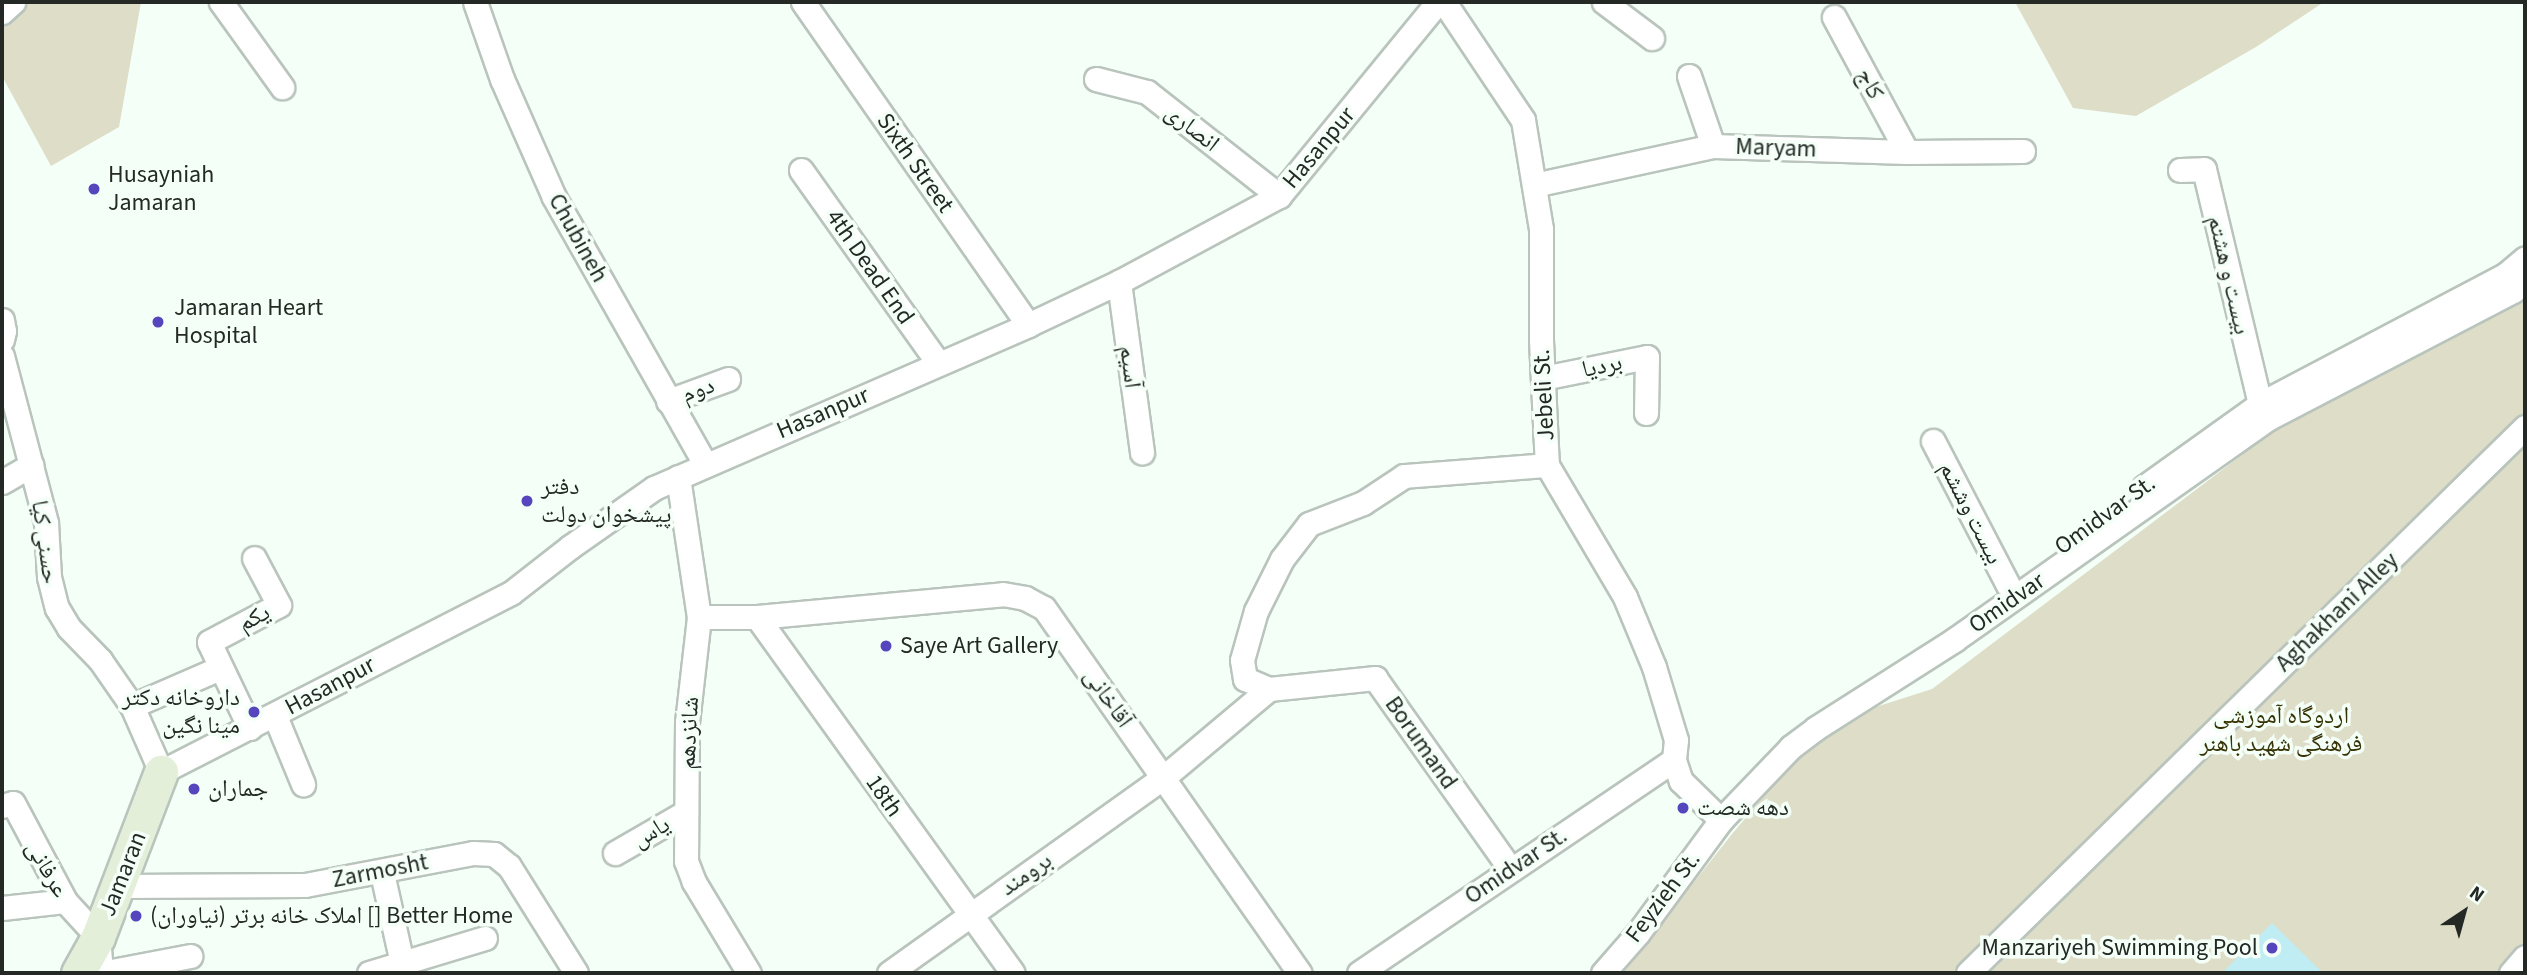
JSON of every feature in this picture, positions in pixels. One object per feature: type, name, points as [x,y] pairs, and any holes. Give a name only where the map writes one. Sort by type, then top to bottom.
[{"type":"main road","name":"Jamaran","points":[[78,973],[99,937],[161,772]]},
{"type":"street","points":[[2,12],[13,2]]},
{"type":"street","points":[[221,2],[282,87]]},
{"type":"street","name":"Chubineh","points":[[475,2],[502,79],[554,197],[705,464]]},
{"type":"street","name":"Sixth Street","points":[[803,2],[1028,325]]},
{"type":"street","name":"Hasanpur","points":[[161,772],[512,593],[634,500],[678,477],[1028,325],[1119,282],[1279,196],[1438,2]]},
{"type":"street","name":"Jebeli St.","points":[[1444,2],[1523,120],[1541,229],[1547,465],[1625,597],[1654,667],[1676,740],[1677,771]]},
{"type":"street","points":[[1604,2],[1652,38]]},
{"type":"street","name":"کاج","points":[[1834,17],[1906,152]]},
{"type":"street","points":[[1689,76],[1713,146]]},
{"type":"street","name":"انصاری","points":[[1096,79],[1147,92],[1279,196]]},
{"type":"street","name":"Maryam","points":[[1534,184],[1713,146],[1906,152],[2023,150]]},
{"type":"street","name":"بیست و هشتم","points":[[2180,170],[2204,169],[2264,411]]},
{"type":"street","name":"4th Dead End","points":[[802,170],[938,363]]},
{"type":"street","points":[[2514,282],[2525,258]]},
{"type":"street","name":"آسیم","points":[[1119,282],[1142,452]]},
{"type":"street","name":"Omidvar St.","points":[[1717,816],[1787,743],[2008,584],[2264,411],[2514,282]]},
{"type":"street","points":[[2,320],[2,340]]},
{"type":"street","name":"حسنی کیا","points":[[2,356],[46,523],[48,576],[57,608],[69,628],[100,660],[132,706],[161,772]]},
{"type":"street","name":"بردیا","points":[[1543,378],[1647,357],[1646,413]]},
{"type":"street","name":"دوم","points":[[668,401],[728,379]]},
{"type":"street","name":"Omidvar","points":[[1787,743],[1954,640],[2264,411]]},
{"type":"street","name":"Aghakhani Alley","points":[[1968,973],[2525,427]]},
{"type":"street","name":"بیست وششم","points":[[1933,441],[2008,584]]},
{"type":"street","points":[[2,482],[32,465]]},
{"type":"street","points":[[1164,777],[1269,689],[1245,679],[1242,660],[1256,611],[1282,559],[1309,524],[1363,503],[1404,476],[1547,465]]},
{"type":"street","name":"شانزدهم","points":[[678,477],[699,617],[687,722],[686,861],[750,973]]},
{"type":"street","name":"یکم","points":[[250,728],[209,642],[279,605],[254,558]]},
{"type":"street","name":"آقاخانی","points":[[699,617],[757,617],[1003,594],[1025,598],[1044,608],[1300,973]]},
{"type":"street","name":"18th","points":[[757,617],[1013,973]]},
{"type":"street","points":[[132,706],[220,668]]},
{"type":"street","name":"Borumand","points":[[1269,689],[1375,678],[1510,869]]},
{"type":"street","points":[[275,716],[303,784]]},
{"type":"street","points":[[1677,771],[1717,816]]},
{"type":"street","name":"Omidvar St.","points":[[1359,973],[1510,869],[1677,771]]},
{"type":"street","name":"برومند","points":[[890,973],[968,914],[1164,777]]},
{"type":"street","name":"عرفانی","points":[[2,806],[13,803],[65,901],[99,937]]},
{"type":"street","name":"یاس","points":[[615,853],[686,812]]},
{"type":"street","name":"Feyzieh St.","points":[[1603,973],[1639,933],[1717,816]]},
{"type":"street","name":"Zarmosht","points":[[119,886],[305,885],[382,873],[473,853],[494,854],[509,866],[576,973]]},
{"type":"street","points":[[382,873],[402,963]]},
{"type":"street","points":[[2,908],[65,901]]},
{"type":"street","points":[[99,937],[101,973],[190,956]]},
{"type":"street","points":[[369,973],[485,938]]},
{"type":"street","points":[[2511,973],[2525,957]]},
{"type":"green space","points":[[25,2],[141,2],[119,127],[51,166],[2,76],[2,22]]},
{"type":"green space","points":[[2015,2],[2324,2],[2256,47],[2136,116],[2073,108]]},
{"type":"green space","name":"اردوگاه آموزشی فرهنگی شهید باهنر","points":[[2525,298],[2525,973],[1622,973],[1797,757],[1831,730],[1860,712],[1932,689],[2275,430]]},
{"type":"water","name":"Manzariyeh Swimming Pool","points":[[2272,923],[2323,973],[2222,973]]},
{"type":"place","name":"Husayniah Jamaran","points":[[94,189]]},
{"type":"place","name":"Jamaran Heart Hospital","points":[[158,322]]},
{"type":"place","name":"دفتر پیشخوان دولت","points":[[527,501]]},
{"type":"place","name":"Saye Art Gallery","points":[[886,646]]},
{"type":"place","name":"داروخانه دکتر مینا نگین","points":[[254,712]]},
{"type":"place","name":"جماران","points":[[194,789]]},
{"type":"place","name":"دهه شصت","points":[[1683,808]]},
{"type":"place","name":"املاک خانه برتر (نیاوران) [] Better Home","points":[[136,916]]},
{"type":"place","name":"Manzariyeh Swimming Pool","points":[[2272,948]]}]
